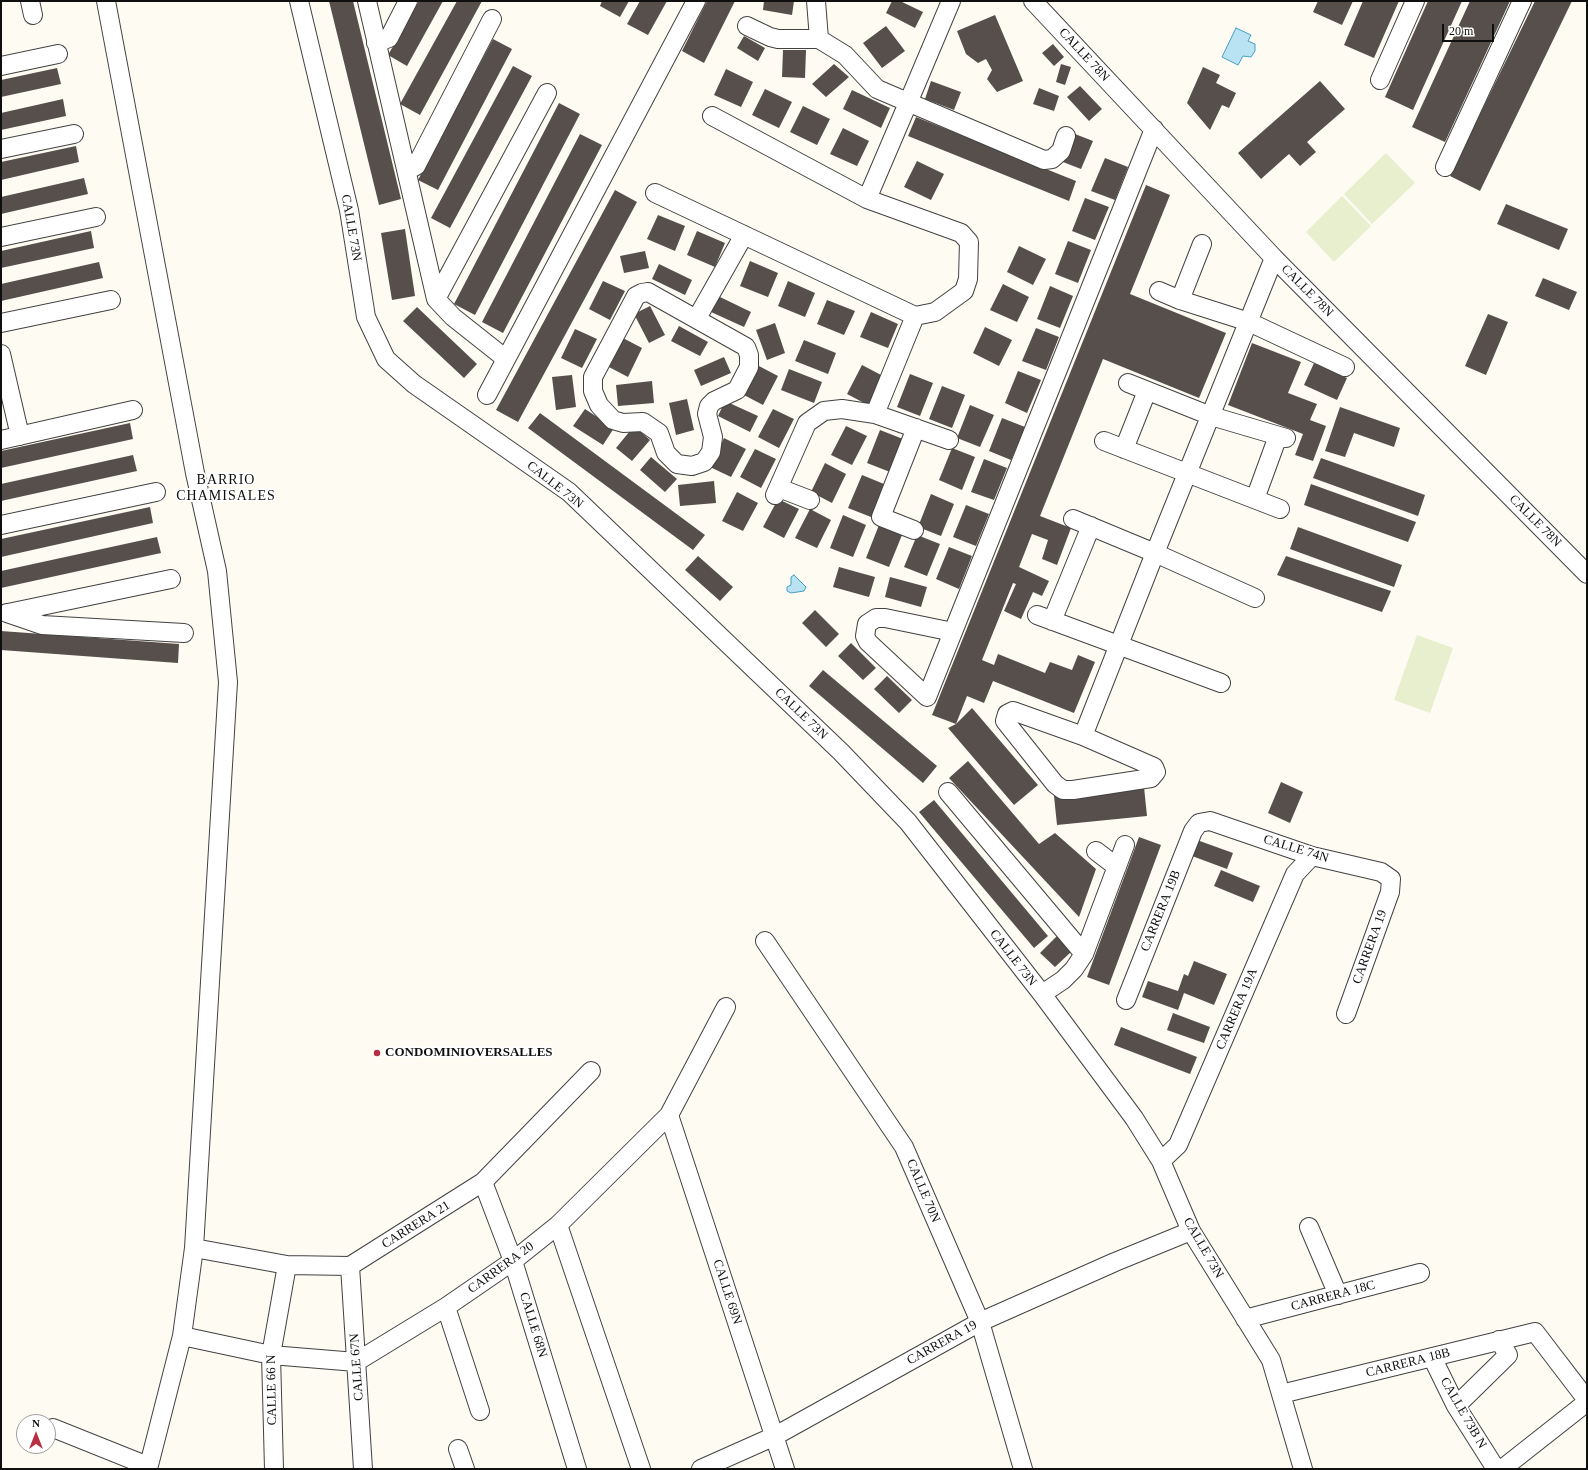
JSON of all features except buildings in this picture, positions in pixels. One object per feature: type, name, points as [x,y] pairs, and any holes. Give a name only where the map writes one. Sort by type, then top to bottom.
[{"type":"street","points":[[56,1429],[148,1468],[182,1336],[194,1248],[228,682],[217,571],[196,473],[106,1]]},
{"type":"street","name":"CALLE 73N","points":[[299,1],[348,210],[366,317],[386,359],[414,384],[568,492],[841,752],[908,822],[1042,994],[1134,1118],[1161,1161],[1190,1231],[1271,1360],[1303,1469]]},
{"type":"street","points":[[367,1],[436,299],[453,317],[506,359]]},
{"type":"street","points":[[376,43],[389,38],[408,1]]},
{"type":"street","points":[[486,395],[696,1]]},
{"type":"street","points":[[816,1],[819,39]]},
{"type":"street","points":[[867,199],[951,1]]},
{"type":"street","name":"CALLE 78N","points":[[1033,1],[1274,258],[1587,574]]},
{"type":"street","points":[[1380,80],[1415,1]]},
{"type":"street","points":[[1446,168],[1522,1]]},
{"type":"street","points":[[407,172],[416,166],[492,19]]},
{"type":"street","points":[[747,26],[778,39],[819,39],[845,56],[877,89],[1044,160],[1052,159],[1061,150],[1066,136]]},
{"type":"street","points":[[1,66],[58,54]]},
{"type":"street","points":[[436,299],[547,93]]},
{"type":"street","points":[[655,193],[915,316],[935,312],[964,291],[968,279],[969,242],[961,233],[867,199],[712,116]]},
{"type":"street","points":[[953,632],[885,618],[876,618],[867,624],[865,636],[868,642],[927,697],[953,632],[1154,129]]},
{"type":"street","points":[[1,149],[74,134]]},
{"type":"street","points":[[1,237],[96,217]]},
{"type":"street","points":[[697,318],[744,235]]},
{"type":"street","points":[[1180,300],[1202,244]]},
{"type":"street","points":[[1083,736],[1274,258]]},
{"type":"street","points":[[1159,291],[1180,300],[1249,322],[1345,367]]},
{"type":"street","points":[[648,292],[697,318],[746,347],[749,355],[749,367],[737,390],[714,401],[709,406],[707,414],[713,437],[711,452],[704,462],[692,466],[677,464],[666,453],[660,433],[643,422],[623,423],[613,420],[599,405],[592,390],[593,377],[636,296],[648,292]]},
{"type":"street","points":[[1,323],[111,300]]},
{"type":"street","points":[[875,414],[915,316]]},
{"type":"street","points":[[1,354],[20,436]]},
{"type":"street","points":[[1128,383],[1211,416],[1282,437],[1255,499]]},
{"type":"street","points":[[1124,448],[1147,390]]},
{"type":"street","points":[[810,500],[777,492],[807,423],[824,412],[842,409],[875,414],[949,440]]},
{"type":"street","points":[[1,440],[132,410]]},
{"type":"street","points":[[914,530],[881,517],[916,428]]},
{"type":"street","points":[[1104,441],[1280,508]]},
{"type":"street","points":[[1,525],[156,492]]},
{"type":"street","points":[[1073,519],[1155,553],[1256,598]]},
{"type":"street","points":[[1091,526],[1045,618],[1220,683]]},
{"type":"street","points":[[4,613],[171,579]]},
{"type":"street","points":[[4,613],[42,624],[184,633]]},
{"type":"street","points":[[1013,711],[1083,736],[1154,767],[1156,772],[1151,778],[1073,790],[1064,790],[1055,784],[1005,721],[1007,714],[1013,711]]},
{"type":"street","points":[[948,792],[1084,954]]},
{"type":"street","name":"CALLE 74N","points":[[1200,823],[1210,822],[1312,856],[1381,872],[1391,880]]},
{"type":"street","name":"CARRERA 19B","points":[[1126,1000],[1193,831],[1200,823]]},
{"type":"street","points":[[1042,994],[1064,980],[1074,969],[1084,954],[1125,845]]},
{"type":"street","points":[[1096,851],[1117,867]]},
{"type":"street","name":"CARRERA 19A","points":[[1161,1161],[1178,1145],[1295,874],[1312,856]]},
{"type":"street","name":"CARRERA 19","points":[[1346,1014],[1390,892],[1391,880]]},
{"type":"street","name":"CALLE 70N","points":[[765,941],[904,1147],[980,1322],[1023,1469]]},
{"type":"street","name":"CARRERA 20","points":[[356,1362],[446,1307],[513,1261],[558,1225],[669,1115],[726,1007]]},
{"type":"street","name":"CARRERA 21","points":[[350,1266],[483,1182],[591,1071]]},
{"type":"street","name":"CALLE 69N","points":[[669,1115],[785,1469]]},
{"type":"street","name":"CALLE 68N","points":[[483,1182],[513,1261],[577,1469]]},
{"type":"street","points":[[558,1225],[641,1469]]},
{"type":"street","points":[[1309,1227],[1338,1295]]},
{"type":"street","name":"CARRERA 19","points":[[701,1469],[775,1436],[980,1322],[1115,1262],[1190,1231]]},
{"type":"street","points":[[194,1248],[287,1265],[350,1266]]},
{"type":"street","name":"CALLE 66 N","points":[[274,1469],[270,1356],[287,1265]]},
{"type":"street","name":"CALLE 67N","points":[[350,1266],[363,1469]]},
{"type":"street","name":"CARRERA 18C","points":[[1245,1319],[1420,1273]]},
{"type":"street","points":[[446,1307],[480,1411]]},
{"type":"street","name":"CARRERA 18B","points":[[1281,1394],[1535,1332],[1587,1401]]},
{"type":"street","points":[[182,1336],[270,1356],[356,1362]]},
{"type":"street","points":[[1456,1406],[1508,1355],[1500,1340]]},
{"type":"street","name":"CALLE 73B N","points":[[1432,1357],[1456,1406],[1496,1469]]},
{"type":"street","points":[[1502,1469],[1587,1401]]},
{"type":"street","points":[[458,1449],[465,1469]]},
{"type":"green space","points":[[1386,153],[1415,183],[1372,224],[1344,194]]},
{"type":"green space","points":[[1342,196],[1371,226],[1334,262],[1306,232]]},
{"type":"green space","points":[[1417,635],[1453,648],[1430,713],[1394,700]]},
{"type":"water","points":[[1236,28],[1251,35],[1248,41],[1255,44],[1255,51],[1251,57],[1243,56],[1238,65],[1222,57]]},
{"type":"water","points":[[794,575],[806,587],[804,591],[791,593],[787,591],[787,587],[791,585],[791,577]]},
{"type":"place","name":"CONDOMINIOVERSALLES","points":[[377,1053]]},
{"type":"district","name":"BARRIO CHAMISALES","points":[[226,488]]}]
